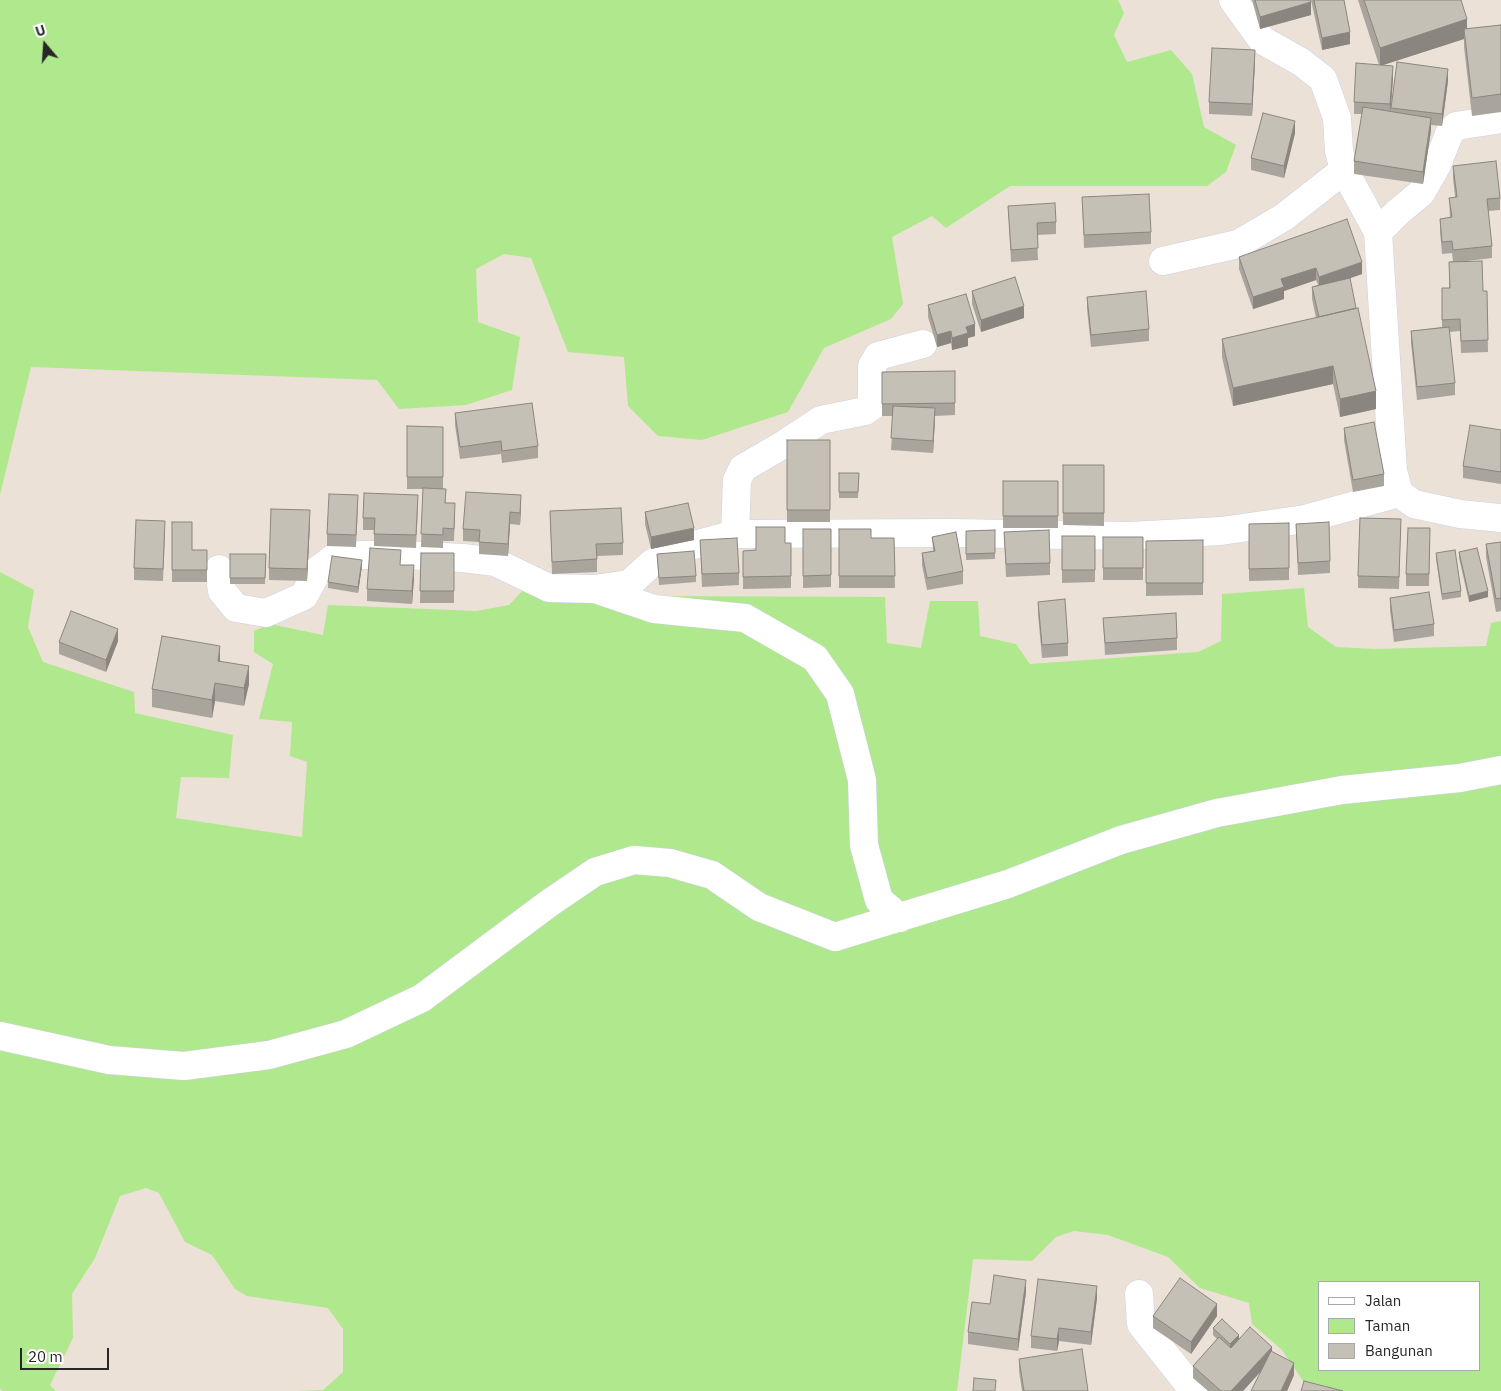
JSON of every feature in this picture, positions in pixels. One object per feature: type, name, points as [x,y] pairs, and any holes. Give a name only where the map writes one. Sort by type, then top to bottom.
[{"type":"street","points":[[1233,0],[1262,40],[1301,62],[1323,79],[1337,118],[1338,151],[1344,170],[1378,232],[1393,471],[1399,493],[1414,504],[1460,514],[1501,518]]},
{"type":"street","points":[[1378,232],[1421,193],[1437,165],[1449,134],[1456,126],[1501,119]]},
{"type":"street","points":[[1163,261],[1238,244],[1284,217],[1344,170]]},
{"type":"street","points":[[735,534],[737,480],[743,468],[821,420],[865,411],[872,406],[872,366],[878,356],[923,344]]},
{"type":"street","points":[[219,569],[222,591],[236,608],[266,613],[304,596],[318,570],[338,555],[404,555],[463,558],[495,562],[549,588],[594,589],[629,584],[651,564],[672,551],[735,534],[952,533],[1129,536],[1222,531],[1305,519],[1399,493]]},
{"type":"street","points":[[594,589],[654,609],[745,618],[815,658],[840,694],[862,780],[864,845],[879,900],[900,918]]},
{"type":"street","points":[[0,1036],[109,1060],[184,1066],[277,1053],[346,1034],[422,998],[548,904],[595,872],[634,860],[670,863],[712,875],[759,907],[835,937],[1008,884],[1121,840],[1217,813],[1342,790],[1460,778],[1501,770]]},
{"type":"street","points":[[1139,1294],[1141,1324],[1194,1391]]},
{"type":"green space","points":[[0,0],[1118,0],[1124,13],[1114,35],[1127,62],[1171,50],[1192,74],[1204,127],[1236,145],[1226,172],[1207,186],[1010,186],[946,228],[932,216],[892,237],[903,304],[891,319],[824,348],[788,412],[702,440],[658,436],[628,406],[624,357],[568,352],[531,258],[504,254],[476,269],[478,322],[520,337],[512,390],[466,405],[399,409],[377,380],[31,367],[0,495]]},
{"type":"green space","points":[[0,572],[34,590],[28,627],[43,662],[134,692],[135,713],[233,735],[229,778],[181,777],[176,818],[302,837],[307,762],[290,756],[292,722],[259,719],[273,664],[254,652],[254,631],[270,624],[323,635],[328,605],[476,611],[509,605],[524,589],[636,583],[647,596],[885,597],[887,643],[921,648],[930,601],[978,601],[980,636],[1016,644],[1030,664],[1198,652],[1221,641],[1222,594],[1304,588],[1308,627],[1336,647],[1375,649],[1486,646],[1491,623],[1501,621],[1501,1391],[1310,1391],[1282,1350],[1252,1324],[1249,1303],[1200,1288],[1168,1257],[1108,1235],[1074,1231],[1056,1237],[1032,1261],[973,1259],[957,1391],[296,1391],[323,1390],[343,1372],[343,1329],[328,1308],[247,1296],[235,1289],[212,1255],[185,1242],[159,1193],[146,1188],[120,1196],[95,1258],[72,1294],[73,1338],[50,1385],[56,1391],[3,1391],[0,1389]]},
{"type":"building","points":[[1255,0],[1310,0],[1311,2],[1260,17]]},
{"type":"building","points":[[1314,0],[1344,0],[1350,32],[1322,38]]},
{"type":"building","points":[[1364,0],[1461,0],[1467,19],[1380,48]]},
{"type":"building","points":[[1501,25],[1501,94],[1472,98],[1464,29]]},
{"type":"building","points":[[1212,48],[1255,50],[1252,104],[1209,102]]},
{"type":"building","points":[[1397,62],[1448,69],[1442,114],[1391,108]]},
{"type":"building","points":[[1356,63],[1393,66],[1390,104],[1354,102]]},
{"type":"building","points":[[1363,107],[1431,118],[1423,172],[1354,161]]},
{"type":"building","points":[[1263,113],[1295,121],[1284,166],[1251,158]]},
{"type":"building","points":[[1496,161],[1500,198],[1487,199],[1492,246],[1453,250],[1452,241],[1442,242],[1440,219],[1452,217],[1449,198],[1457,197],[1453,166]]},
{"type":"building","points":[[1149,194],[1151,232],[1084,235],[1082,197]]},
{"type":"building","points":[[1055,203],[1056,222],[1037,223],[1038,248],[1011,250],[1008,206]]},
{"type":"building","points":[[1347,219],[1362,262],[1319,277],[1316,268],[1281,279],[1284,287],[1253,297],[1239,257]]},
{"type":"building","points":[[1482,261],[1483,291],[1487,291],[1488,340],[1461,341],[1460,319],[1442,320],[1442,288],[1450,288],[1449,262]]},
{"type":"building","points":[[1015,277],[1024,306],[981,320],[972,291]]},
{"type":"building","points":[[1350,278],[1356,308],[1319,317],[1312,287]]},
{"type":"building","points":[[1146,291],[1149,329],[1091,335],[1087,297]]},
{"type":"building","points":[[966,294],[975,324],[966,327],[968,333],[952,338],[951,331],[937,335],[928,305]]},
{"type":"building","points":[[1358,308],[1376,391],[1340,399],[1333,366],[1233,388],[1222,339]]},
{"type":"building","points":[[1449,327],[1455,383],[1417,387],[1411,331]]},
{"type":"building","points":[[955,371],[955,403],[882,404],[882,372]]},
{"type":"building","points":[[532,403],[538,446],[502,451],[501,441],[460,447],[455,413]]},
{"type":"building","points":[[893,406],[935,408],[933,441],[891,438]]},
{"type":"building","points":[[1374,422],[1384,474],[1353,480],[1344,428]]},
{"type":"building","points":[[1470,425],[1501,430],[1501,472],[1463,466]]},
{"type":"building","points":[[407,426],[443,427],[443,477],[407,477]]},
{"type":"building","points":[[787,440],[830,440],[830,510],[787,510]]},
{"type":"building","points":[[1063,465],[1104,465],[1104,513],[1063,513]]},
{"type":"building","points":[[839,473],[859,473],[858,492],[839,492]]},
{"type":"building","points":[[1003,481],[1058,481],[1058,516],[1003,516]]},
{"type":"building","points":[[423,488],[446,489],[445,503],[455,503],[454,529],[443,528],[443,535],[421,534]]},
{"type":"building","points":[[466,492],[521,495],[520,513],[510,512],[508,544],[479,542],[480,530],[463,529]]},
{"type":"building","points":[[364,493],[418,495],[416,535],[374,534],[375,518],[363,518]]},
{"type":"building","points":[[329,494],[358,495],[356,535],[327,534]]},
{"type":"building","points":[[688,503],[694,528],[651,537],[645,512]]},
{"type":"building","points":[[621,508],[623,543],[596,544],[597,559],[552,562],[550,511]]},
{"type":"building","points":[[271,509],[310,510],[307,569],[269,568]]},
{"type":"building","points":[[1360,518],[1401,519],[1399,577],[1358,576]]},
{"type":"building","points":[[136,520],[165,521],[163,569],[134,568]]},
{"type":"building","points":[[172,522],[192,522],[192,550],[207,550],[207,570],[172,570]]},
{"type":"building","points":[[1329,522],[1330,561],[1298,563],[1296,524]]},
{"type":"building","points":[[1289,523],[1289,568],[1249,569],[1249,524]]},
{"type":"building","points":[[756,527],[785,527],[785,543],[791,543],[791,576],[743,577],[743,551],[756,550]]},
{"type":"building","points":[[1408,528],[1430,528],[1429,574],[1406,574]]},
{"type":"building","points":[[803,529],[831,529],[831,575],[803,576]]},
{"type":"building","points":[[839,529],[871,529],[871,538],[894,538],[895,576],[839,576]]},
{"type":"building","points":[[995,530],[995,553],[966,554],[966,531]]},
{"type":"building","points":[[1049,530],[1050,563],[1006,564],[1004,532]]},
{"type":"building","points":[[956,532],[963,571],[927,578],[922,553],[935,551],[932,537]]},
{"type":"building","points":[[1062,536],[1095,536],[1095,570],[1062,570]]},
{"type":"building","points":[[1103,537],[1143,537],[1143,568],[1103,568]]},
{"type":"building","points":[[737,538],[739,573],[702,574],[700,540]]},
{"type":"building","points":[[1203,540],[1203,583],[1146,583],[1146,541]]},
{"type":"building","points":[[1501,542],[1501,598],[1496,599],[1486,544]]},
{"type":"building","points":[[370,548],[401,550],[400,565],[414,565],[412,591],[367,589]]},
{"type":"building","points":[[1477,548],[1488,591],[1469,596],[1459,552]]},
{"type":"building","points":[[1455,550],[1461,591],[1442,594],[1436,553]]},
{"type":"building","points":[[694,551],[696,576],[659,578],[657,554]]},
{"type":"building","points":[[421,553],[454,553],[454,591],[420,591]]},
{"type":"building","points":[[230,554],[266,554],[265,578],[230,578]]},
{"type":"building","points":[[332,556],[362,560],[358,587],[328,582]]},
{"type":"building","points":[[1429,592],[1434,624],[1394,630],[1390,598]]},
{"type":"building","points":[[1065,599],[1068,643],[1042,645],[1038,602]]},
{"type":"building","points":[[71,611],[118,629],[106,660],[59,642]]},
{"type":"building","points":[[1176,613],[1177,638],[1105,643],[1103,618]]},
{"type":"building","points":[[162,636],[220,646],[218,661],[249,666],[244,688],[215,683],[212,700],[152,689]]},
{"type":"building","points":[[994,1275],[1026,1280],[1018,1339],[968,1332],[972,1302],[990,1304]]},
{"type":"building","points":[[1180,1278],[1217,1304],[1191,1342],[1153,1316]]},
{"type":"building","points":[[1038,1279],[1097,1286],[1091,1332],[1059,1328],[1057,1339],[1031,1336]]},
{"type":"building","points":[[1222,1319],[1239,1335],[1230,1344],[1213,1328]]},
{"type":"building","points":[[1250,1327],[1272,1347],[1231,1391],[1221,1391],[1193,1366],[1219,1337],[1231,1348]]},
{"type":"building","points":[[1082,1349],[1088,1391],[1024,1391],[1019,1359]]},
{"type":"building","points":[[1271,1351],[1294,1363],[1281,1391],[1251,1391]]},
{"type":"building","points":[[974,1378],[996,1380],[995,1391],[973,1391]]},
{"type":"building","points":[[1304,1381],[1343,1391],[1301,1391]]}]
